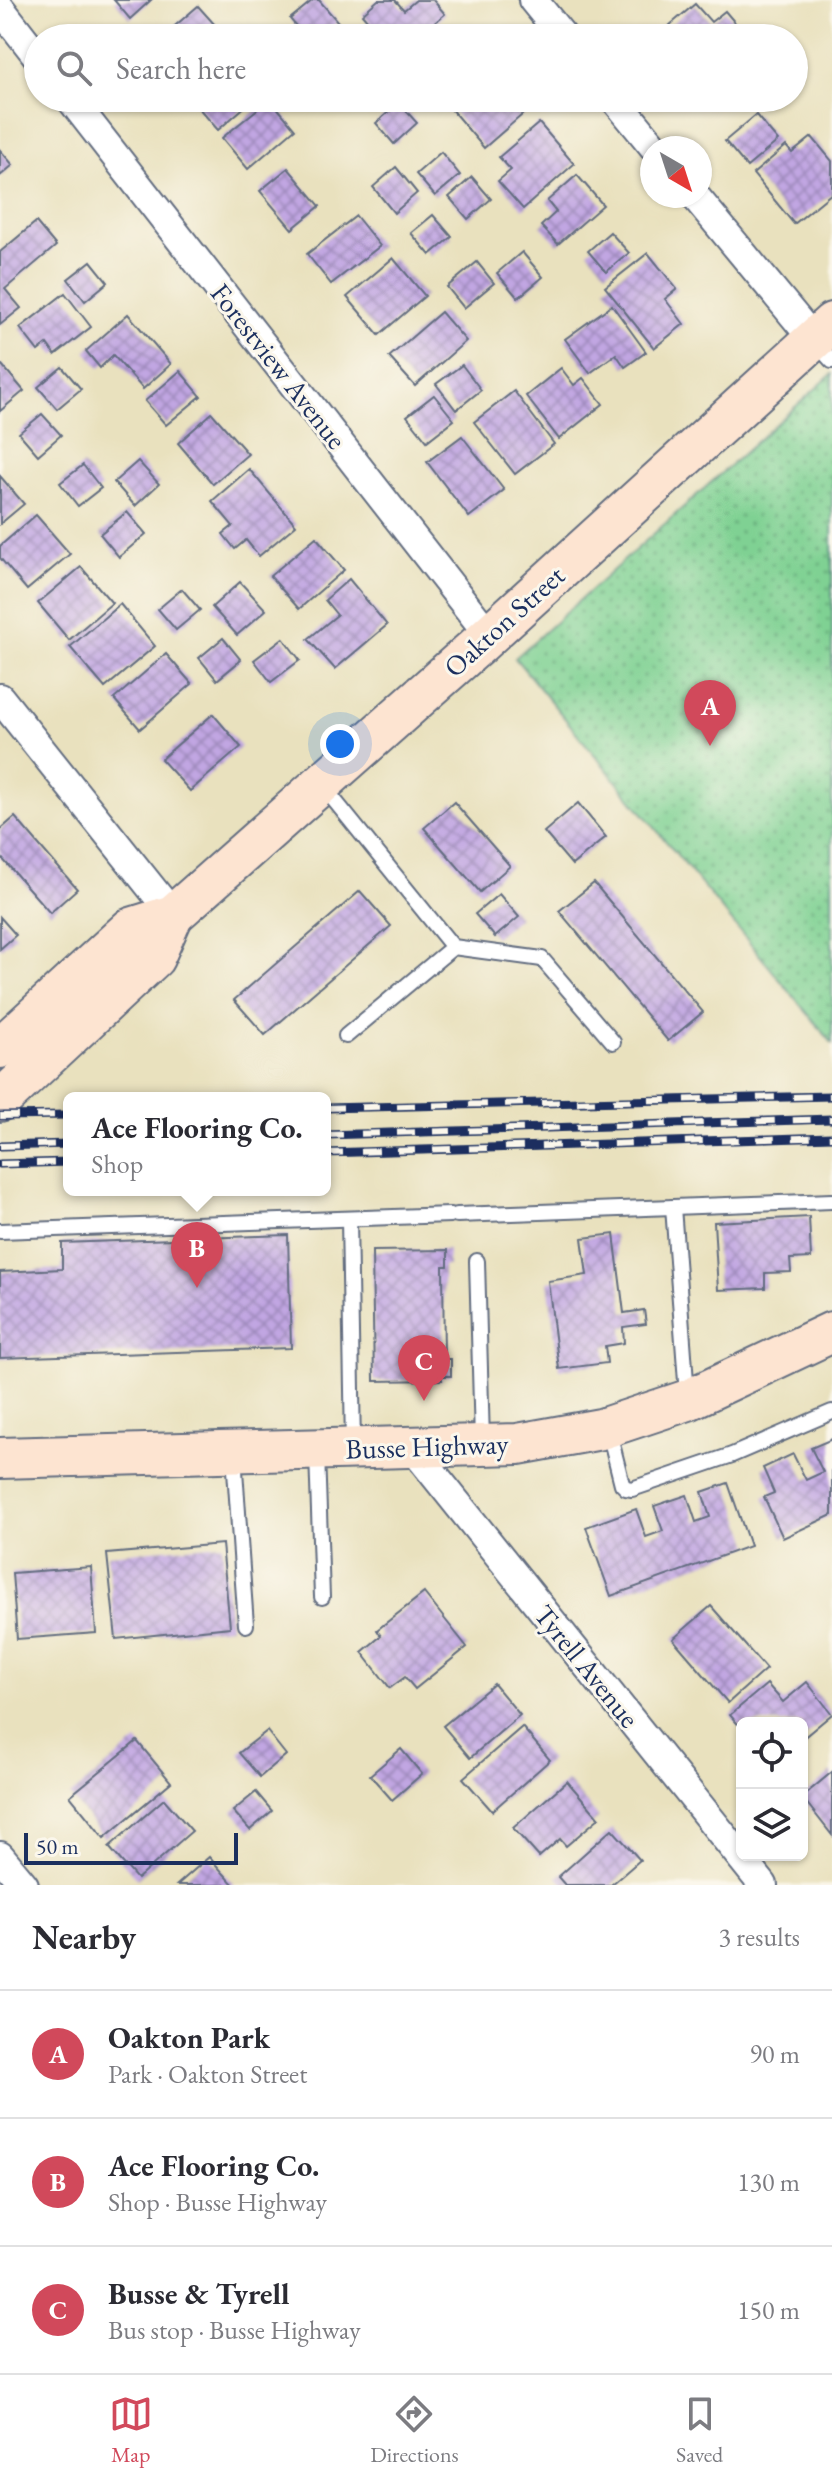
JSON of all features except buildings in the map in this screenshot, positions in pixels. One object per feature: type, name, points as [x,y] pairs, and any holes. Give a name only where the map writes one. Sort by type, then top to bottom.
[{"type":"main road","name":"Oakton Street","points":[[2,1045],[131,928],[173,915],[826,341]]},
{"type":"main road","name":"Oakton Street","points":[[0,1101],[154,958],[173,915]]},
{"type":"main road","name":"Busse Highway","points":[[0,1458],[518,1444],[608,1427],[688,1400],[832,1332]]},
{"type":"street","points":[[533,0],[553,24]]},
{"type":"street","points":[[0,8],[24,39]]},
{"type":"street","name":"Forestview Avenue","points":[[81,112],[489,635]]},
{"type":"street","points":[[625,112],[645,136]]},
{"type":"street","points":[[706,208],[826,341]]},
{"type":"street","points":[[0,698],[173,915]]},
{"type":"street","name":"Tyrell Avenue","points":[[412,1447],[763,1885]]},
{"type":"street","points":[[0,1856],[24,1885]]},
{"type":"lane","points":[[322,785],[453,947],[542,959],[613,1042]]},
{"type":"lane","points":[[346,1036],[453,947]]},
{"type":"lane","points":[[0,1231],[832,1201]]},
{"type":"lane","points":[[673,1207],[688,1400]]},
{"type":"lane","points":[[322,1597],[335,1449],[349,1219]]},
{"type":"lane","points":[[477,1261],[482,1445]]},
{"type":"lane","points":[[608,1427],[622,1484],[632,1489],[732,1455],[832,1412]]},
{"type":"lane","points":[[234,1452],[246,1625]]},
{"type":"green space","points":[[832,374],[832,1043],[515,658]]},
{"type":"railway","points":[[331,1108],[832,1096]]},
{"type":"railway","points":[[0,1116],[63,1115]]},
{"type":"railway","points":[[331,1135],[832,1119]]},
{"type":"railway","points":[[331,1153],[832,1137]]},
{"type":"railway","points":[[0,1146],[63,1144]]},
{"type":"railway","points":[[0,1164],[63,1162]]},
{"type":"place","name":"Oakton Park","points":[[710,746]]},
{"type":"place","name":"Ace Flooring Co.","points":[[197,1288]]},
{"type":"place","name":"Busse & Tyrell","points":[[424,1401]]}]
